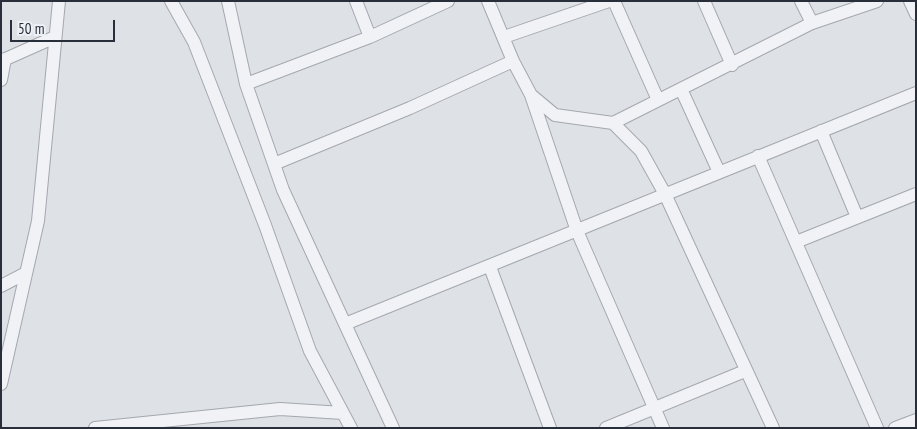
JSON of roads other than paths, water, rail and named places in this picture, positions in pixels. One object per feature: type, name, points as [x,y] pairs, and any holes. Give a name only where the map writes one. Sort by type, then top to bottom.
[{"type":"street","points":[[1,384],[38,221],[59,1]]},
{"type":"street","points":[[171,1],[194,42],[265,225],[310,351],[351,428]]},
{"type":"street","points":[[228,1],[246,84],[283,190],[393,428]]},
{"type":"street","points":[[356,1],[370,37]]},
{"type":"street","points":[[246,84],[370,37],[448,1]]},
{"type":"street","points":[[488,1],[513,61],[532,95],[577,231],[663,428]]},
{"type":"street","points":[[504,37],[609,1]]},
{"type":"street","points":[[614,1],[658,100]]},
{"type":"street","points":[[704,1],[732,65]]},
{"type":"street","points":[[801,1],[812,23]]},
{"type":"street","points":[[532,95],[556,115],[613,123],[732,65],[812,23],[877,1]]},
{"type":"street","points":[[910,1],[916,14]]},
{"type":"street","points":[[1,80],[3,60],[55,37]]},
{"type":"street","points":[[274,164],[410,108],[513,61]]},
{"type":"street","points":[[681,89],[719,172]]},
{"type":"street","points":[[345,324],[490,267],[916,93]]},
{"type":"street","points":[[613,123],[641,152],[665,194],[773,428]]},
{"type":"street","points":[[821,131],[857,217]]},
{"type":"street","points":[[758,156],[877,428]]},
{"type":"street","points":[[796,242],[916,194]]},
{"type":"street","points":[[490,267],[550,428]]},
{"type":"street","points":[[1,286],[26,273]]},
{"type":"street","points":[[606,428],[746,371]]},
{"type":"street","points":[[95,428],[280,409],[344,414]]},
{"type":"street","points":[[895,428],[916,420]]}]
